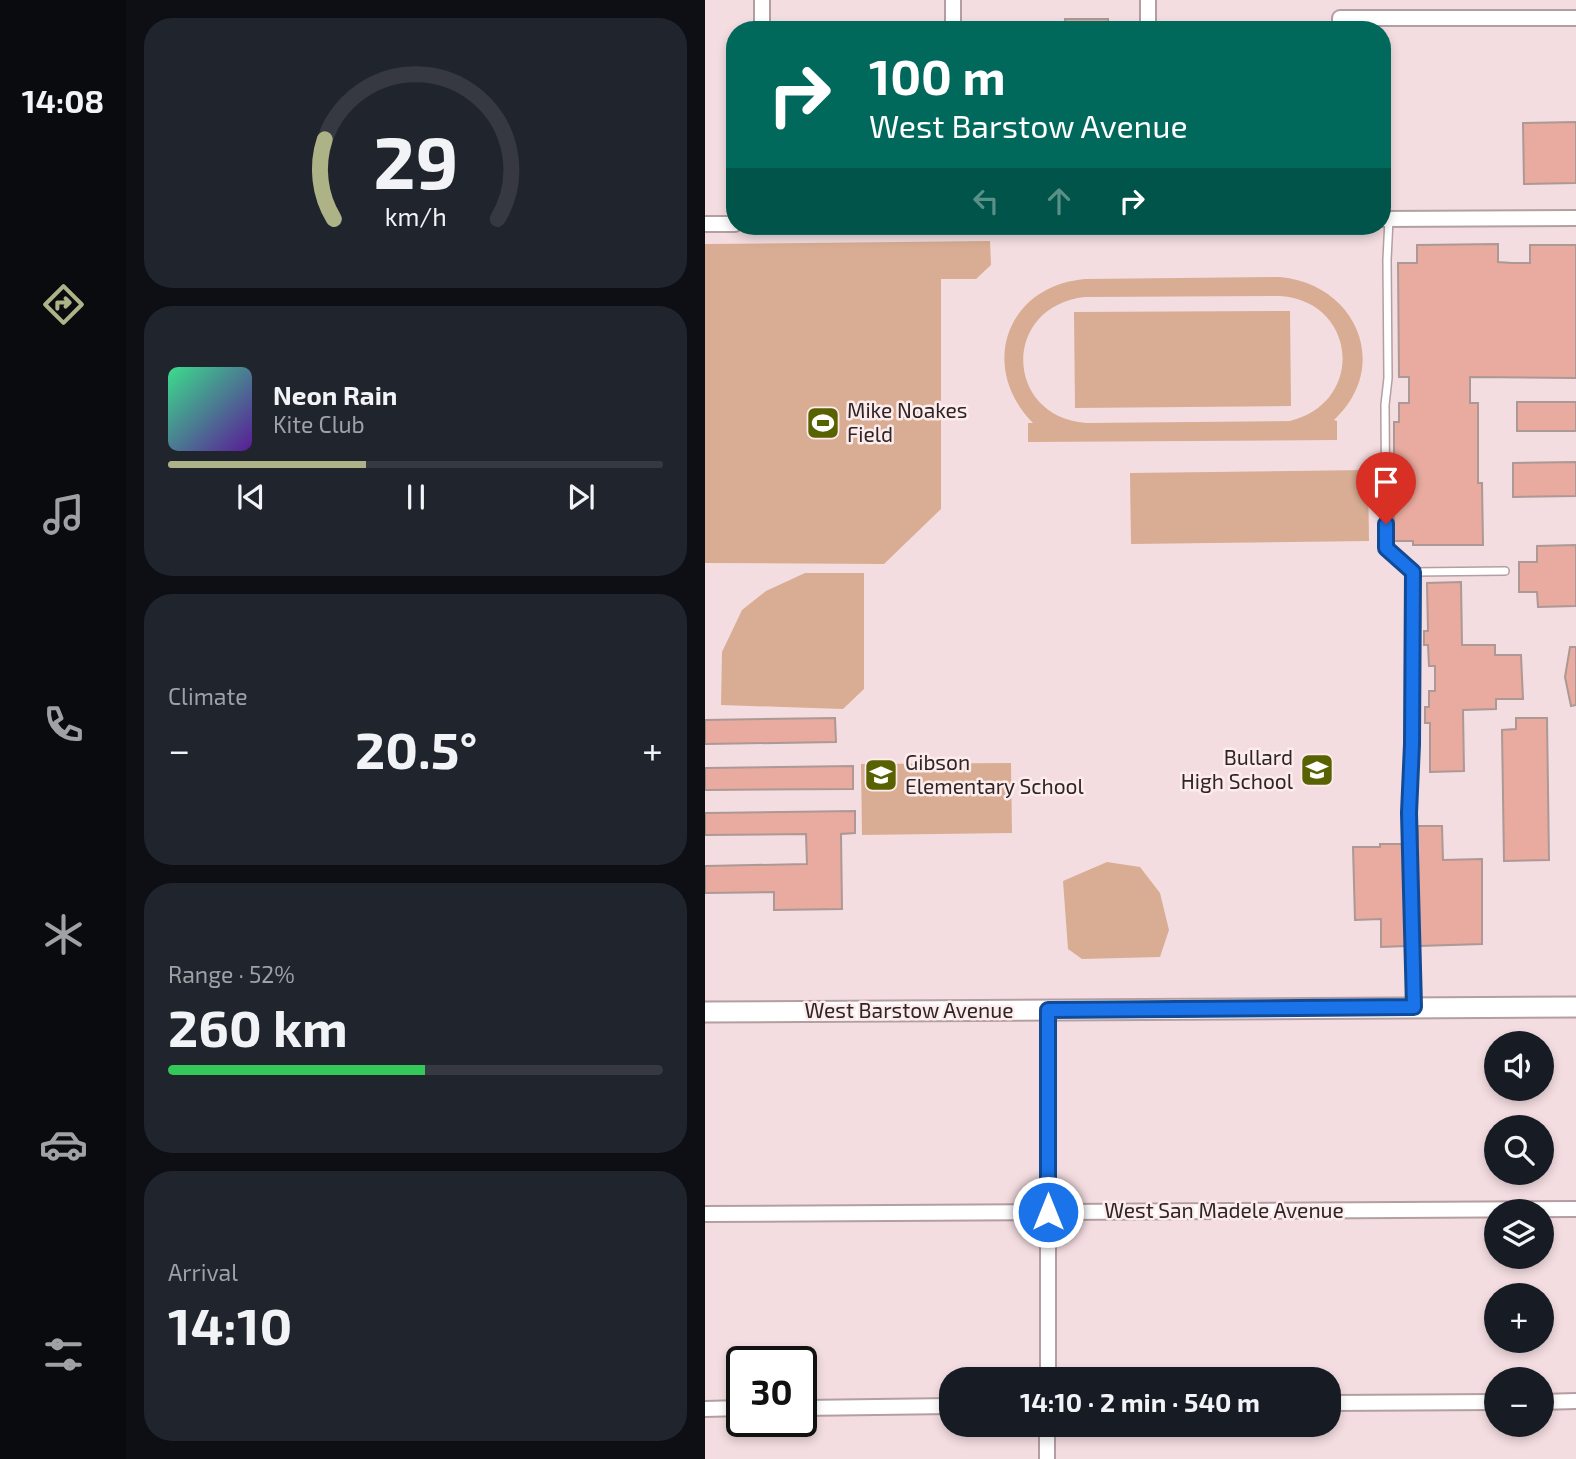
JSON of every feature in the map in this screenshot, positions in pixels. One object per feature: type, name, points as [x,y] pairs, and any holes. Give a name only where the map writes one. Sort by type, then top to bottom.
[{"type":"street","points":[[762,0],[762,21]]},
{"type":"street","points":[[952,21],[953,0]]},
{"type":"street","points":[[1148,0],[1148,21]]},
{"type":"street","points":[[1391,23],[1576,18]]},
{"type":"street","points":[[1391,219],[1576,218]]},
{"type":"street","points":[[705,225],[726,224]]},
{"type":"street","name":"West Barstow Avenue","points":[[705,1013],[1576,1007]]},
{"type":"street","points":[[1047,1367],[1048,1010]]},
{"type":"street","name":"West San Madele Avenue","points":[[705,1214],[1576,1209]]},
{"type":"street","points":[[1554,1402],[1576,1401]]},
{"type":"street","points":[[1341,1403],[1484,1402]]},
{"type":"street","points":[[817,1408],[939,1406]]},
{"type":"street","points":[[705,1409],[726,1408]]},
{"type":"street","points":[[1047,1437],[1047,1459]]},
{"type":"lane","points":[[1386,235],[1386,548],[1413,572],[1505,571]]},
{"type":"lane","points":[[1413,572],[1409,813],[1414,1007]]},
{"type":"shaded area","name":"Mike Noakes Field","points":[[990,241],[991,265],[976,279],[941,279],[941,509],[884,564],[705,563],[705,244]]},
{"type":"shaded area","points":[[1280,277],[1307,283],[1329,295],[1346,311],[1357,331],[1362,353],[1361,376],[1351,399],[1334,420],[1337,421],[1337,440],[1028,442],[1028,423],[1033,423],[1016,401],[1007,378],[1004,355],[1009,333],[1019,313],[1036,297],[1058,285],[1085,279]],"holes":[[[1280,296],[1306,302],[1325,315],[1337,333],[1342,353],[1341,374],[1331,394],[1315,410],[1290,421],[1086,423],[1059,416],[1039,402],[1027,382],[1023,361],[1027,339],[1038,320],[1058,305],[1085,297]]]},
{"type":"shaded area","points":[[1290,311],[1291,406],[1075,408],[1074,312]]},
{"type":"shaded area","points":[[1368,470],[1369,541],[1131,544],[1130,473]]},
{"type":"shaded area","points":[[805,573],[864,573],[864,689],[843,709],[721,705],[722,652],[742,610],[766,591]]},
{"type":"shaded area","points":[[1011,763],[1012,833],[862,835],[861,764]]},
{"type":"shaded area","points":[[1107,862],[1140,867],[1160,893],[1169,930],[1160,957],[1082,959],[1068,949],[1063,881]]},
{"type":"building","points":[[1065,19],[1108,19],[1108,21]]},
{"type":"building","points":[[1576,122],[1576,183],[1524,184],[1523,123]]},
{"type":"building","points":[[1498,244],[1498,262],[1512,263],[1530,263],[1530,245],[1576,245],[1576,378],[1470,377],[1470,403],[1478,403],[1478,483],[1482,483],[1483,545],[1413,545],[1413,541],[1394,541],[1394,422],[1399,422],[1399,403],[1409,403],[1409,377],[1399,377],[1398,263],[1417,263],[1417,245]]},
{"type":"building","points":[[1517,402],[1576,402],[1576,431],[1517,431]]},
{"type":"building","points":[[1576,462],[1576,496],[1513,497],[1513,463]]},
{"type":"building","points":[[1576,545],[1576,606],[1538,607],[1537,592],[1519,592],[1519,562],[1537,562],[1537,546]]},
{"type":"building","points":[[1461,582],[1462,645],[1495,645],[1495,655],[1521,655],[1523,699],[1496,699],[1496,709],[1463,710],[1464,771],[1430,772],[1430,723],[1425,723],[1425,707],[1429,707],[1429,691],[1435,691],[1435,666],[1429,666],[1428,645],[1424,645],[1424,631],[1428,631],[1427,583]]},
{"type":"building","points":[[1570,647],[1576,647],[1576,705],[1571,706],[1565,677]]},
{"type":"building","points":[[835,718],[836,742],[705,744],[705,720]]},
{"type":"building","points":[[1516,718],[1547,718],[1549,860],[1504,861],[1502,730],[1516,729]]},
{"type":"building","points":[[853,766],[853,789],[705,790],[705,768]]},
{"type":"building","points":[[855,811],[855,833],[841,834],[842,909],[774,910],[774,892],[705,893],[705,866],[807,864],[806,834],[705,835],[705,813]]},
{"type":"building","points":[[1418,826],[1442,826],[1443,860],[1482,859],[1482,944],[1419,946],[1416,844]]},
{"type":"building","points":[[1380,844],[1404,844],[1406,946],[1381,947],[1381,919],[1355,920],[1353,847],[1380,847]]},
{"type":"place","name":"Mike Noakes Field","points":[[823,423]]},
{"type":"place","name":"Bullard High School","points":[[1317,770]]},
{"type":"place","name":"Gibson Elementary School","points":[[881,775]]},
{"type":"route","points":[[1048,1212],[1048,1010],[1414,1007],[1409,813],[1413,572],[1386,548],[1386,524]]}]
